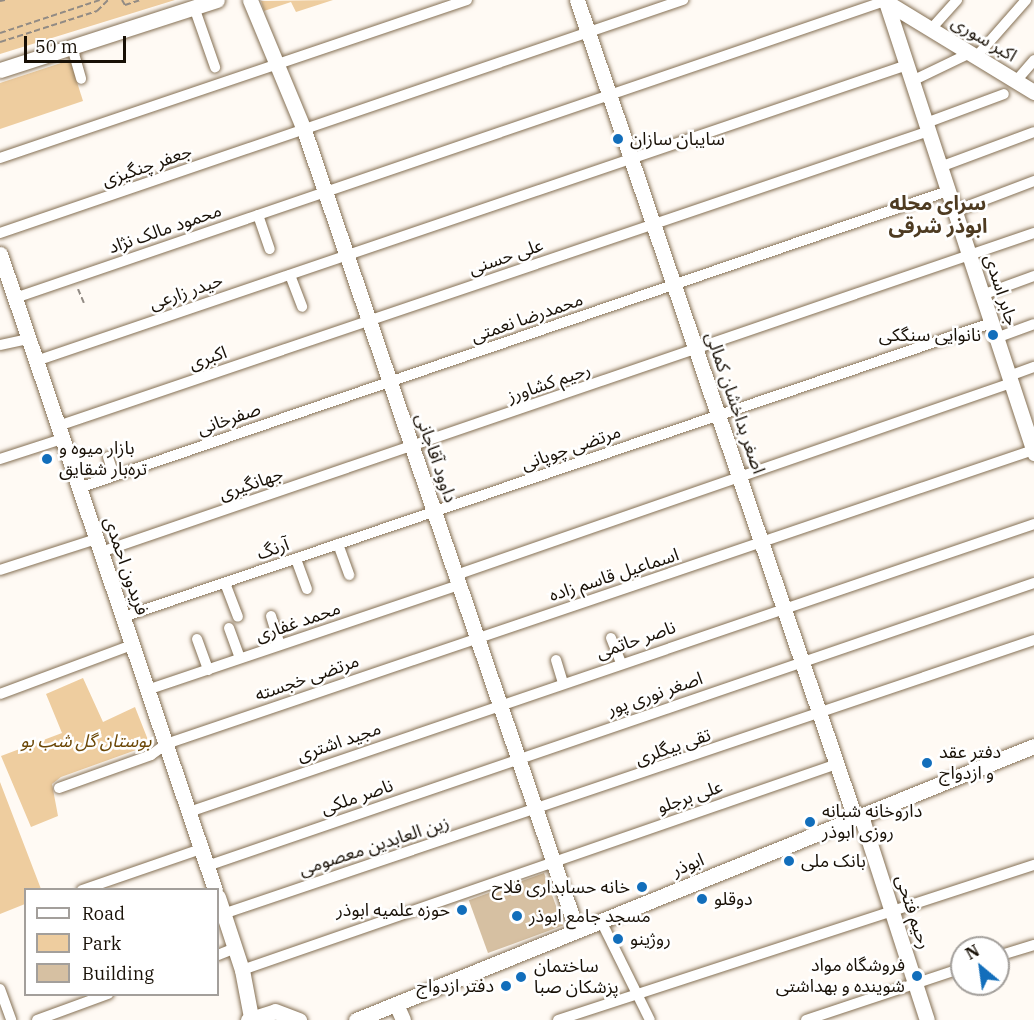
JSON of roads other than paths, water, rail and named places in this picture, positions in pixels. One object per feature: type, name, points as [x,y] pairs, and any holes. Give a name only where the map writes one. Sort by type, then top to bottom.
[{"type":"street","points":[[0,69],[193,3],[217,0]]},
{"type":"street","name":"داوود آقاجانی","points":[[250,0],[304,130],[326,192],[577,931]]},
{"type":"street","points":[[0,158],[466,0]]},
{"type":"street","name":"اصغر بداخشان کمالی","points":[[577,0],[820,715],[858,817]]},
{"type":"street","name":"جعفر چنگیزی","points":[[0,233],[683,0]]},
{"type":"street","points":[[931,30],[957,0]]},
{"type":"street","points":[[912,81],[973,55],[1026,0]]},
{"type":"street","name":"اکبر سوری","points":[[886,1],[1034,92]]},
{"type":"street","name":"جابر اسدی","points":[[886,1],[996,338],[1010,379],[1029,421],[1034,452]]},
{"type":"street","name":"محمود مالک نژاد","points":[[15,298],[886,1]]},
{"type":"street","points":[[193,3],[215,67]]},
{"type":"street","points":[[0,61],[71,44]]},
{"type":"street","points":[[71,44],[81,79]]},
{"type":"street","points":[[1016,81],[1034,60]]},
{"type":"street","name":"حیدر زارعی","points":[[36,361],[907,65]]},
{"type":"street","name":"علی حسنی","points":[[369,321],[927,127],[1004,94]]},
{"type":"street","points":[[940,167],[1034,132]]},
{"type":"street","points":[[955,211],[1034,181]]},
{"type":"street","name":"محمدرضا نعمتی","points":[[390,382],[948,191]]},
{"type":"street","points":[[258,215],[270,249]]},
{"type":"street","name":"رحیم کشاورز","points":[[412,447],[970,258],[1034,233]]},
{"type":"street","name":"فریدون احمدی","points":[[0,254],[214,888]]},
{"type":"street","points":[[290,274],[302,307]]},
{"type":"street","points":[[982,295],[1034,276]]},
{"type":"street","name":"اکبری","points":[[0,459],[60,433],[369,321]]},
{"type":"street","name":"مرتضی چوپانی","points":[[434,512],[991,322]]},
{"type":"street","points":[[996,338],[1034,324]]},
{"type":"street","points":[[0,345],[28,339]]},
{"type":"street","name":"محمد غفاری","points":[[147,690],[280,645],[740,480],[1010,379],[1034,367]]},
{"type":"street","name":"صفرخانی","points":[[79,488],[390,382]]},
{"type":"street","name":"جهانگیری","points":[[0,570],[98,545],[412,447]]},
{"type":"street","name":"اسماعیل قاسم زاده","points":[[477,637],[1034,452]]},
{"type":"street","points":[[108,457],[114,476]]},
{"type":"street","name":"آرنگ","points":[[123,617],[434,512]]},
{"type":"street","name":"ناصر حاتمی","points":[[500,704],[1034,524]]},
{"type":"street","points":[[338,544],[349,575]]},
{"type":"street","points":[[296,559],[308,589]]},
{"type":"street","points":[[225,583],[238,616]]},
{"type":"street","name":"اصغر نوری پور","points":[[518,758],[1034,583]]},
{"type":"street","points":[[271,616],[280,645]]},
{"type":"street","points":[[229,628],[240,658]]},
{"type":"street","name":"مرتضی خجسته","points":[[59,788],[151,755],[166,744],[477,637]]},
{"type":"street","points":[[611,638],[621,663]]},
{"type":"street","points":[[197,639],[208,670]]},
{"type":"street","name":"تقی بیگلری","points":[[536,810],[820,715],[1034,640]]},
{"type":"street","points":[[0,693],[132,645]]},
{"type":"street","points":[[556,660],[563,682]]},
{"type":"street","name":"مجید اشتری","points":[[189,812],[500,704]]},
{"type":"street","name":"ابوذر","points":[[356,1020],[1034,746]]},
{"type":"street","name":"ناصر ملکی","points":[[207,866],[518,758]]},
{"type":"street","name":"علی برجلو","points":[[242,970],[553,860],[837,764]]},
{"type":"street","name":"زین العابدین معصومی","points":[[223,914],[536,810]]},
{"type":"street","name":"رحیم فتحی","points":[[858,817],[927,1020]]},
{"type":"street","points":[[88,888],[201,849]]},
{"type":"street","points":[[558,1020],[891,909],[1034,865]]},
{"type":"street","points":[[219,900],[242,970],[250,1018],[275,1011],[299,1020]]},
{"type":"street","points":[[602,921],[650,1020]]},
{"type":"street","points":[[1010,952],[1034,945]]},
{"type":"street","points":[[219,955],[235,948]]},
{"type":"street","points":[[806,1020],[950,972]]},
{"type":"street","points":[[0,989],[11,1020]]},
{"type":"street","points":[[37,1020],[103,996]]},
{"type":"street","points":[[396,1004],[403,1020]]},
{"type":"place","name":"سایبان سازان","points":[[618,139]]},
{"type":"place","name":"نانوایی سنگکی","points":[[993,335]]},
{"type":"place","name":"بازار میوه و تره‌بار شقایق","points":[[47,459]]},
{"type":"place","name":"دفتر عقد و ازدواج","points":[[927,763]]},
{"type":"place","name":"داروخانه شبانه روزی ابوذر","points":[[810,822]]},
{"type":"place","name":"بانک ملی","points":[[789,861]]},
{"type":"place","name":"خانه حسابداری فلاح","points":[[642,887]]},
{"type":"place","name":"دوقلو","points":[[702,899]]},
{"type":"place","name":"حوزه علمیه ابوذر","points":[[462,910]]},
{"type":"place","name":"مسجد جامع ابوذر","points":[[517,916]]},
{"type":"place","name":"روژینو","points":[[618,939]]},
{"type":"place","name":"فروشگاه مواد شوینده و بهداشتی","points":[[917,976]]},
{"type":"place","name":"ساختمان پزشکان صبا","points":[[521,977]]},
{"type":"place","name":"دفتر ازدواج","points":[[506,986]]},
{"type":"district","name":"سرای محله ابوذر شرقی","points":[[938,214]]},
{"type":"park label","name":"بوستان گل شب بو","points":[[86,741]]}]
